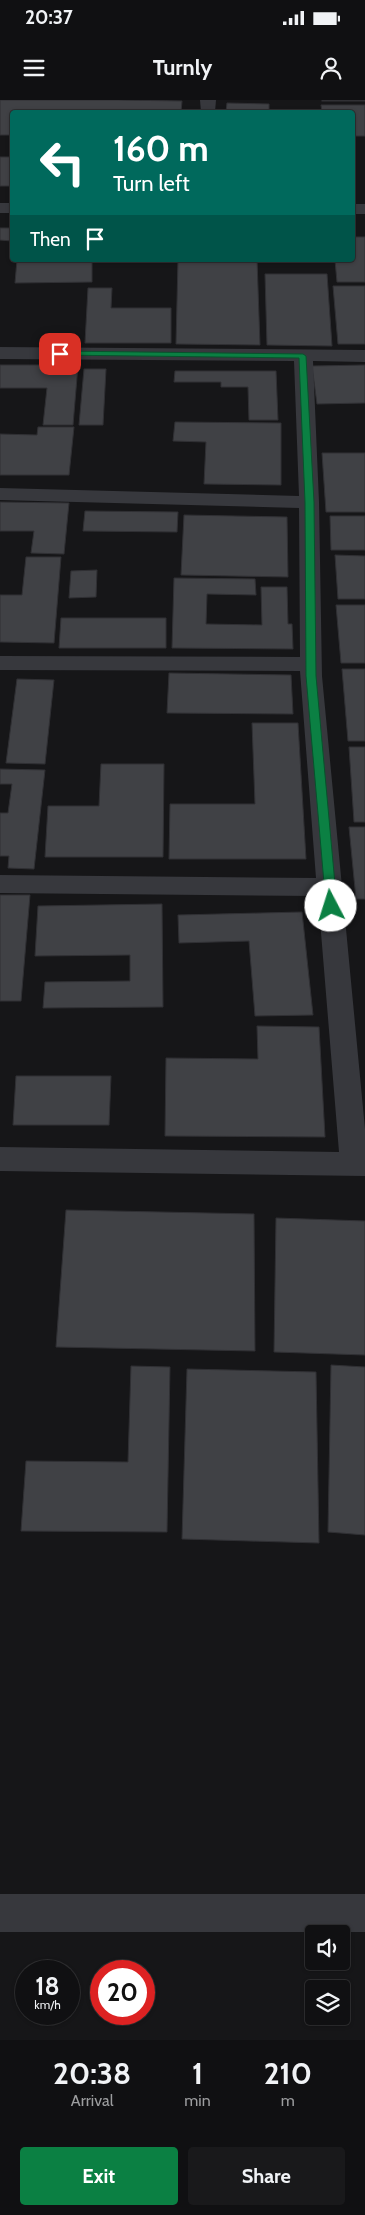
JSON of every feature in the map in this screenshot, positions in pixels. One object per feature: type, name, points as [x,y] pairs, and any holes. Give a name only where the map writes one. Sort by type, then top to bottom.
[{"type":"street","points":[[0,353],[365,356]]},
{"type":"street","points":[[0,1159],[359,1164],[330,887],[310,664],[309,502],[303,356]]},
{"type":"street","points":[[0,494],[309,502]]},
{"type":"street","points":[[0,663],[310,664]]},
{"type":"street","points":[[0,884],[330,887]]},
{"type":"street","points":[[0,1913],[365,1913]]},
{"type":"building","points":[[0,100],[182,101],[181,110],[10,110],[10,135],[0,135]]},
{"type":"building","points":[[365,100],[365,101],[322,101]]},
{"type":"building","points":[[227,103],[269,104],[269,110],[226,110]]},
{"type":"building","points":[[321,105],[365,105],[365,136],[355,136],[355,110],[322,110]]},
{"type":"building","points":[[0,157],[10,157],[10,186],[0,186]]},
{"type":"building","points":[[0,228],[10,228],[10,241],[0,240]]},
{"type":"building","points":[[355,237],[365,237],[365,282],[337,282],[335,262],[355,262]]},
{"type":"building","points":[[17,262],[92,262],[92,282],[15,283]]},
{"type":"building","points":[[178,262],[257,262],[260,345],[176,344]]},
{"type":"building","points":[[265,274],[327,274],[332,346],[267,345]]},
{"type":"building","points":[[333,286],[365,286],[365,344],[338,344]]},
{"type":"building","points":[[88,288],[112,288],[111,308],[171,308],[171,343],[85,343]]},
{"type":"building","points":[[0,365],[78,365],[73,425],[43,425],[47,388],[0,388]]},
{"type":"building","points":[[365,365],[365,403],[317,404],[312,366]]},
{"type":"building","points":[[84,369],[106,369],[103,425],[79,425]]},
{"type":"building","points":[[175,371],[276,371],[278,420],[249,420],[248,387],[221,387],[221,382],[174,382]]},
{"type":"building","points":[[175,422],[281,423],[281,485],[204,484],[206,442],[173,441]]},
{"type":"building","points":[[38,427],[74,427],[69,475],[0,475],[0,434],[37,435]]},
{"type":"building","points":[[322,453],[365,453],[365,512],[326,512]]},
{"type":"building","points":[[0,502],[69,503],[64,554],[31,553],[34,531],[0,531]]},
{"type":"building","points":[[85,511],[178,512],[177,532],[83,531]]},
{"type":"building","points":[[184,515],[287,517],[288,577],[181,575]]},
{"type":"building","points":[[330,516],[365,516],[365,550],[331,550]]},
{"type":"building","points":[[335,555],[365,556],[365,599],[338,599]]},
{"type":"building","points":[[26,557],[61,557],[54,643],[0,642],[0,595],[22,595]]},
{"type":"building","points":[[97,570],[96,597],[69,598],[71,571]]},
{"type":"building","points":[[174,578],[255,579],[256,595],[207,594],[206,624],[262,625],[261,587],[287,587],[288,624],[292,624],[293,649],[172,648]]},
{"type":"building","points":[[336,605],[365,605],[365,663],[341,663]]},
{"type":"building","points":[[61,618],[166,618],[166,648],[59,648]]},
{"type":"building","points":[[342,669],[365,669],[365,741],[348,741]]},
{"type":"building","points":[[169,673],[291,675],[293,714],[167,713]]},
{"type":"building","points":[[17,679],[54,680],[45,764],[6,763]]},
{"type":"building","points":[[252,723],[298,723],[306,859],[169,859],[170,804],[255,804]]},
{"type":"building","points":[[349,747],[365,747],[365,822],[354,822]]},
{"type":"building","points":[[101,764],[164,764],[163,857],[45,857],[48,806],[99,806]]},
{"type":"building","points":[[0,769],[45,770],[34,869],[8,868],[9,856],[0,856],[0,813],[8,813],[12,784],[0,784]]},
{"type":"building","points":[[349,827],[365,827],[365,899],[356,899]]},
{"type":"building","points":[[0,895],[30,895],[21,1001],[0,1001]]},
{"type":"building","points":[[162,904],[163,1007],[43,1008],[45,982],[130,981],[130,955],[35,956],[38,906]]},
{"type":"building","points":[[302,912],[313,1015],[255,1016],[249,941],[179,943],[178,915]]},
{"type":"building","points":[[257,1026],[319,1027],[325,1137],[165,1136],[166,1058],[258,1059]]},
{"type":"building","points":[[16,1076],[111,1076],[109,1125],[13,1125]]},
{"type":"building","points":[[66,1210],[254,1214],[255,1351],[56,1347]]},
{"type":"building","points":[[276,1218],[365,1221],[365,1355],[274,1352]]},
{"type":"building","points":[[331,1365],[365,1367],[365,1535],[328,1532]]},
{"type":"building","points":[[131,1366],[170,1367],[167,1532],[21,1531],[26,1461],[128,1462]]},
{"type":"building","points":[[187,1369],[316,1372],[319,1543],[182,1539]]},
{"type":"route","points":[[60,354],[303,356],[309,502],[311,676],[331,906]]}]
